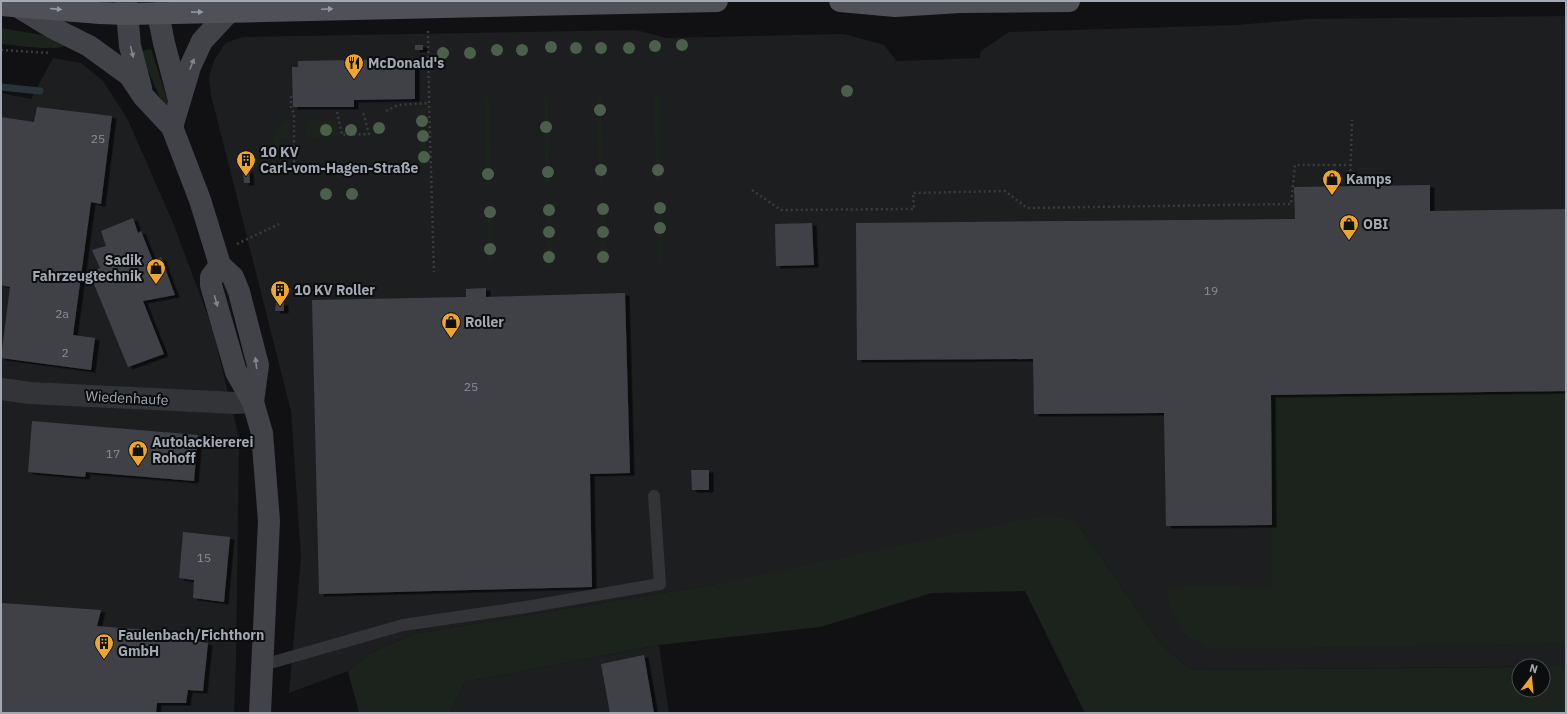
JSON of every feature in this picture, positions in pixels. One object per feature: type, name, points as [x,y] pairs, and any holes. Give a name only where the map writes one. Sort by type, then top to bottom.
[{"type":"main road","points":[[9,5],[100,13],[126,7],[158,7],[229,12],[428,6],[717,1]]},
{"type":"main road","points":[[840,1],[895,6],[960,2],[1069,1]]},
{"type":"street","points":[[9,5],[89,46],[129,75],[143,96],[172,126],[200,200],[218,259],[211,285],[236,372],[253,402],[262,434],[269,521],[260,713]]},
{"type":"street","points":[[126,7],[130,46],[143,96]]},
{"type":"street","points":[[158,7],[164,43],[179,100]]},
{"type":"street","points":[[172,126],[190,68],[202,41],[229,12]]},
{"type":"street","name":"Wiedenhaufe","points":[[1,389],[30,393],[235,403],[253,402]]},
{"type":"lane","points":[[263,665],[403,625],[526,607],[660,584],[654,496]]},
{"type":"path","points":[[428,6],[434,272]]},
{"type":"path","points":[[291,96],[291,108],[294,113],[294,166]]},
{"type":"path","points":[[386,112],[398,105],[429,103]]},
{"type":"path","points":[[337,112],[342,135],[369,134],[363,112]]},
{"type":"path","points":[[1350,186],[1352,120]]},
{"type":"path","points":[[752,190],[781,210],[914,209],[913,193],[1005,191],[1027,208],[1291,204],[1295,165],[1351,165]]},
{"type":"path","points":[[1334,186],[1335,165]]},
{"type":"path","points":[[218,259],[279,224]]},
{"type":"shaded area","points":[[1566,16],[1566,666],[1551,666],[1551,658],[1511,658],[1511,667],[1190,670],[1161,644],[1080,527],[716,584],[414,634],[370,653],[348,671],[289,693],[301,557],[291,411],[211,95],[209,77],[214,60],[228,42],[243,37],[636,30],[666,38],[844,34],[884,45],[897,61],[980,58],[981,51],[1009,32],[1237,25],[1308,19]]},
{"type":"shaded area","points":[[1,28],[42,35],[66,45],[54,48],[45,48],[1,44]]},
{"type":"shaded area","points":[[151,49],[170,108],[165,109],[143,59],[142,51]]},
{"type":"shaded area","points":[[53,58],[81,63],[103,81],[128,120],[173,223],[212,327],[239,438],[234,713],[1,713],[1,93],[31,99]]},
{"type":"shaded area","points":[[655,93],[660,95],[660,182],[656,180]]},
{"type":"shaded area","points":[[598,94],[601,96],[603,184],[599,183]]},
{"type":"shaded area","points":[[548,96],[550,184],[545,184],[544,97]]},
{"type":"shaded area","points":[[485,98],[489,98],[491,186],[486,186]]},
{"type":"shaded area","points":[[416,109],[426,109],[427,170],[421,169]]},
{"type":"shaded area","points":[[290,119],[290,138],[280,138],[280,155],[274,156],[274,133],[279,126]]},
{"type":"shaded area","points":[[307,121],[336,121],[340,137],[307,138]]},
{"type":"shaded area","points":[[658,203],[663,205],[663,263],[660,265],[658,263]]},
{"type":"shaded area","points":[[600,204],[605,206],[606,265],[601,266]]},
{"type":"shaded area","points":[[549,205],[551,206],[552,266],[547,267],[547,207]]},
{"type":"shaded area","points":[[488,206],[492,207],[493,259],[488,259]]},
{"type":"shaded area","points":[[1566,391],[1566,643],[1208,649],[1184,634],[1171,609],[1167,590],[1186,585],[1272,587],[1271,395]]},
{"type":"shaded area","points":[[1045,515],[1065,518],[1080,527],[1161,644],[1190,670],[1511,667],[1511,698],[1551,698],[1551,666],[1566,666],[1566,713],[1085,713],[1025,591],[932,593],[820,627],[659,645],[465,682],[450,713],[359,713],[348,671],[370,653],[414,634],[716,584]]},
{"type":"shaded area","points":[[659,645],[669,713],[450,713],[465,682]]},
{"type":"building","points":[[415,45],[423,45],[423,50],[415,50]]},
{"type":"building","name":"McDonald's","points":[[415,59],[415,99],[354,100],[354,107],[293,107],[292,67],[298,67],[298,61]]},
{"type":"building","points":[[37,107],[112,116],[101,204],[91,202],[73,335],[95,338],[91,370],[1,358],[10,287],[1,285],[1,117],[34,122]]},
{"type":"building","name":"10 KV Carl-vom-Hagen-Straße","points":[[243,171],[249,171],[250,183],[244,183]]},
{"type":"building","points":[[1430,185],[1430,211],[1566,209],[1566,391],[1271,395],[1272,525],[1166,526],[1164,413],[1034,414],[1033,359],[857,360],[856,223],[1295,219],[1294,187]]},
{"type":"building","points":[[133,218],[138,233],[141,231],[153,261],[161,257],[175,295],[143,301],[164,354],[128,367],[89,272],[100,268],[92,250],[106,246],[101,231]]},
{"type":"building","points":[[812,223],[814,265],[776,266],[775,224]]},
{"type":"building","points":[[486,288],[486,297],[625,293],[630,473],[590,474],[592,587],[319,594],[312,300],[466,297],[466,289]]},
{"type":"building","name":"10 KV Roller","points":[[276,303],[284,303],[284,311],[275,311]]},
{"type":"building","points":[[32,421],[198,435],[194,481],[86,472],[85,477],[28,472]]},
{"type":"building","points":[[691,470],[709,470],[709,490],[692,490]]},
{"type":"building","points":[[183,532],[230,537],[224,602],[193,598],[194,580],[179,578]]},
{"type":"building","name":"Faulenbach/Fichthorn GmbH","points":[[2,603],[101,610],[97,626],[195,634],[195,641],[208,643],[203,691],[188,690],[186,703],[157,703],[156,713],[1,713]]},
{"type":"building","points":[[644,655],[654,713],[610,713],[601,664]]},
{"type":"waterway","points":[[1,87],[40,91]]},
{"type":"place","name":"McDonald's","points":[[354,80]]},
{"type":"place","name":"10 KV Carl-vom-Hagen-Straße","points":[[246,177]]},
{"type":"place","name":"Kamps","points":[[1332,196]]},
{"type":"place","name":"OBI","points":[[1349,241]]},
{"type":"place","name":"Sadik Fahrzeugtechnik","points":[[156,285]]},
{"type":"place","name":"10 KV Roller","points":[[280,307]]},
{"type":"place","name":"Roller","points":[[451,339]]},
{"type":"place","name":"Autolackiererei Rohoff","points":[[138,467]]},
{"type":"place","name":"Faulenbach/Fichthorn GmbH","points":[[104,660]]}]
